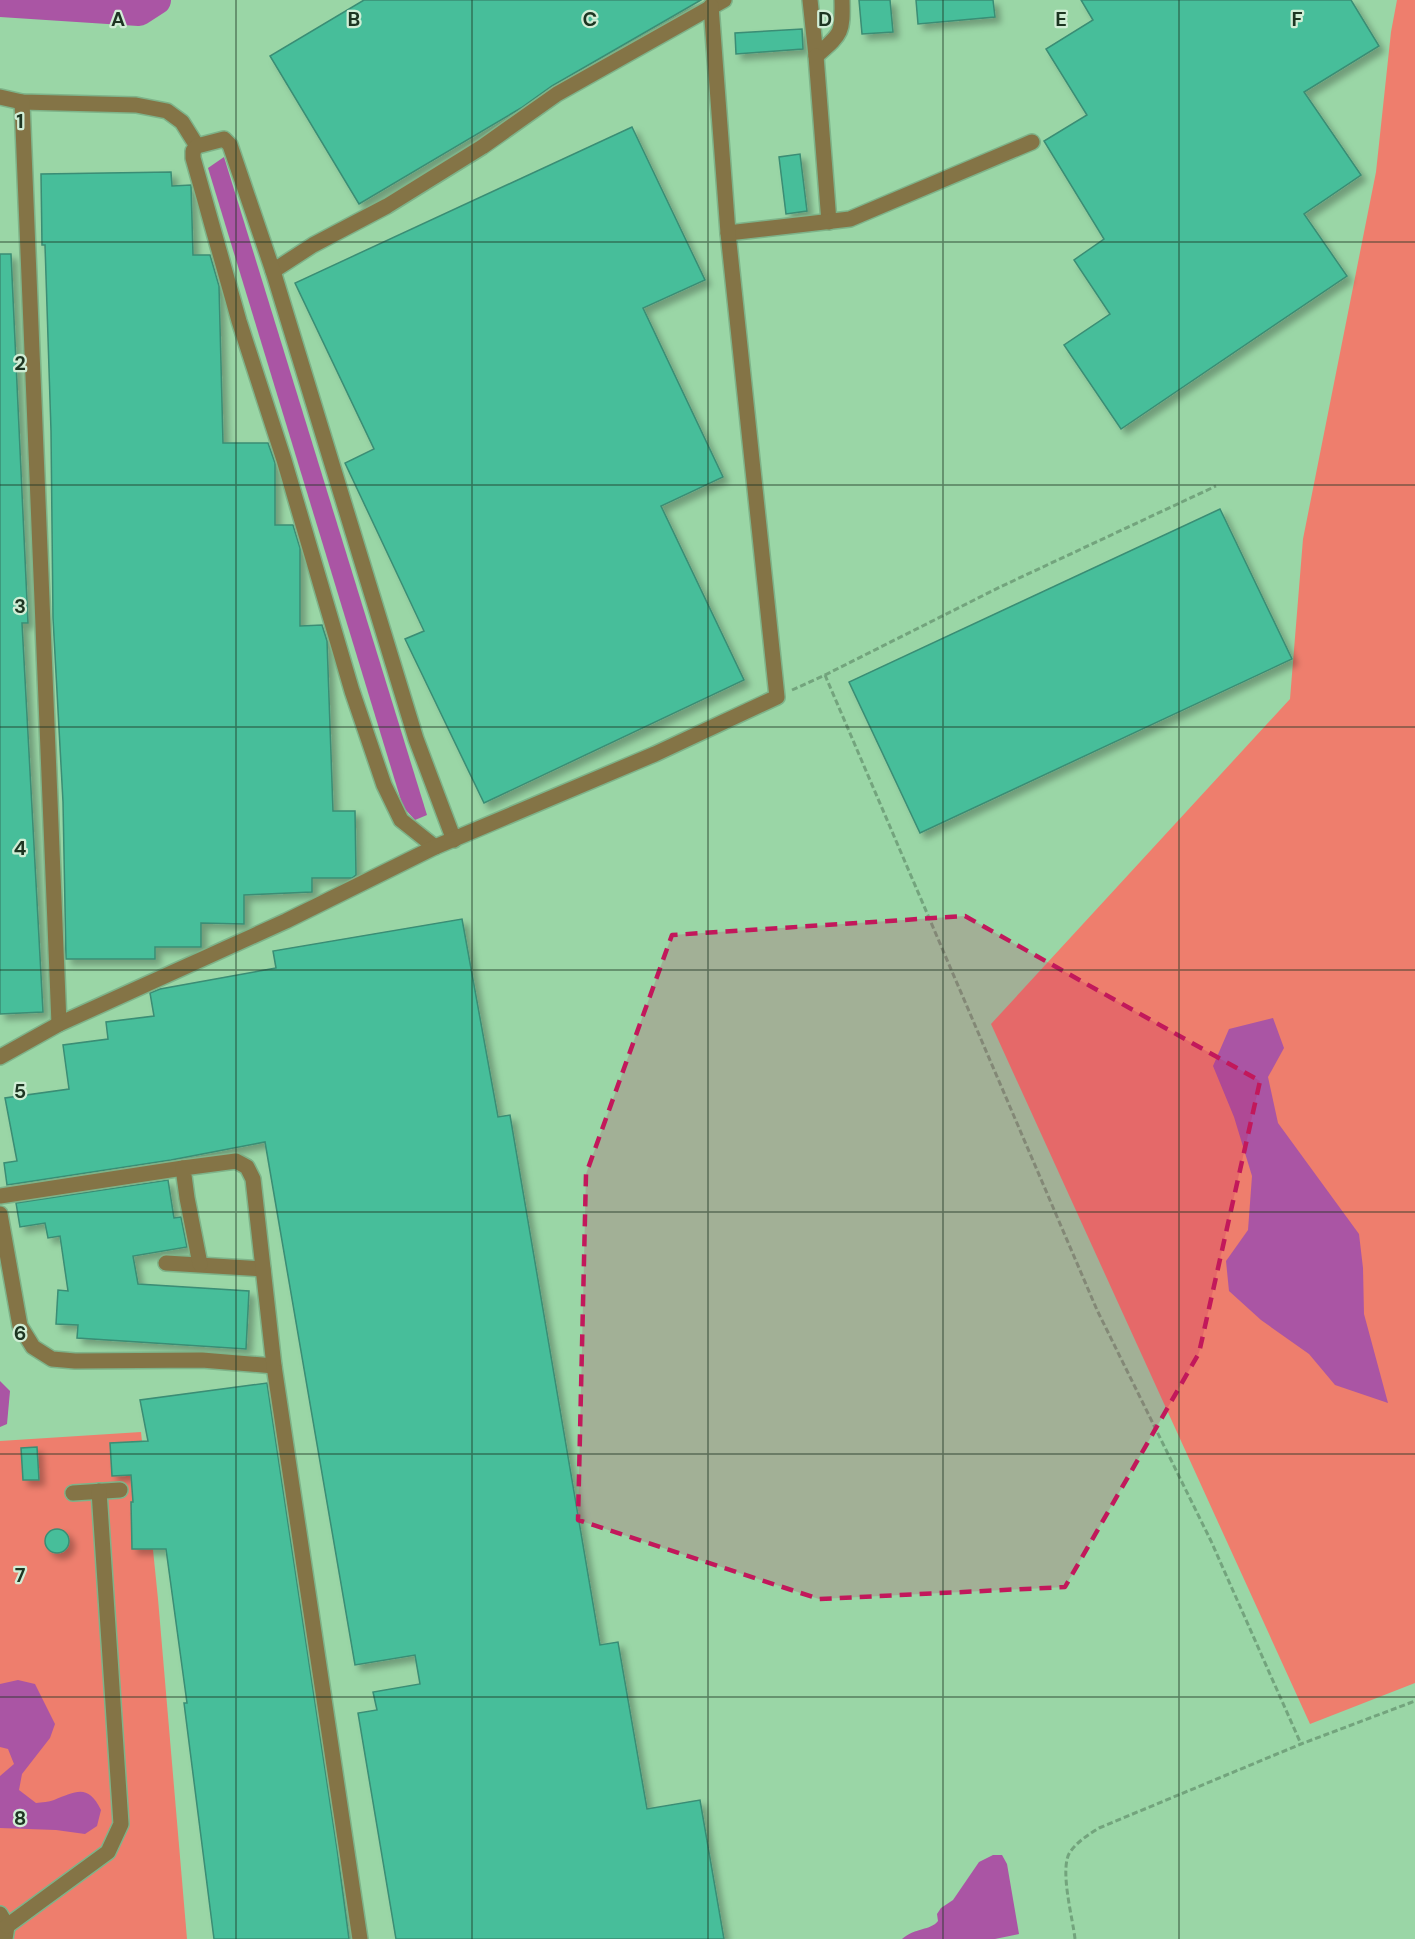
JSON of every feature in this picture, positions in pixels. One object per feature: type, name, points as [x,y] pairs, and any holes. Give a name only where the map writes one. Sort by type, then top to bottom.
[{"type":"lane","points":[[810,0],[829,222]]},
{"type":"lane","points":[[816,56],[840,34],[843,23],[842,0]]},
{"type":"lane","points":[[0,1057],[59,1024],[286,921],[435,847],[655,754],[777,697],[728,233],[718,3],[557,94],[473,153],[387,206],[313,245],[273,271]]},
{"type":"lane","points":[[0,97],[22,102],[136,105],[167,111],[182,122],[197,146]]},
{"type":"lane","points":[[22,102],[59,1024]]},
{"type":"lane","points":[[435,847],[400,820],[394,810],[352,691],[284,460],[239,321],[193,158],[193,151],[197,146],[224,139],[231,145],[273,271],[416,739],[454,840]]},
{"type":"lane","points":[[728,233],[829,222],[864,214],[1032,142]]},
{"type":"lane","points":[[0,1196],[236,1161],[247,1167],[253,1179],[274,1366],[360,1939]]},
{"type":"lane","points":[[183,1168],[200,1264]]},
{"type":"lane","points":[[0,1214],[20,1326],[33,1347],[52,1359],[75,1361],[202,1360],[274,1366]]},
{"type":"lane","points":[[166,1263],[263,1269]]},
{"type":"lane","points":[[73,1493],[120,1490]]},
{"type":"lane","points":[[4,1926],[108,1852],[121,1824],[99,1491]]},
{"type":"path","points":[[777,697],[1000,586],[1216,486]]},
{"type":"path","points":[[825,675],[1097,1310],[1211,1541],[1301,1744]]},
{"type":"path","points":[[1076,1939],[1066,1869],[1069,1854],[1082,1838],[1099,1828],[1301,1744],[1415,1701]]},
{"type":"highlighted area","points":[[965,916],[1260,1081],[1199,1353],[1065,1587],[819,1599],[578,1520],[586,1174],[672,935]]},
{"type":"shaded area","points":[[1397,0],[1415,0],[1415,1683],[1310,1724],[991,1024],[1290,699],[1303,539],[1376,172],[1391,32]]},
{"type":"shaded area","points":[[224,157],[427,815],[415,820],[403,807],[208,168]]},
{"type":"shaded area","points":[[1273,1018],[1284,1048],[1268,1077],[1278,1123],[1359,1234],[1363,1268],[1364,1314],[1388,1403],[1335,1385],[1309,1354],[1261,1320],[1229,1291],[1226,1261],[1248,1230],[1252,1176],[1234,1117],[1213,1066],[1229,1029]]},
{"type":"shaded area","points":[[0,1381],[10,1391],[7,1424],[0,1427]]},
{"type":"shaded area","points":[[141,1432],[158,1599],[187,1939],[0,1939],[0,1441]]},
{"type":"shaded area","points":[[18,1680],[35,1684],[55,1724],[50,1738],[22,1774],[19,1790],[36,1803],[52,1801],[76,1792],[91,1796],[101,1810],[97,1826],[85,1834],[56,1830],[0,1828],[0,1776],[14,1764],[8,1749],[0,1747],[0,1684]]},
{"type":"shaded area","points":[[993,1855],[1002,1855],[1007,1864],[1019,1934],[995,1939],[902,1939],[935,1924],[941,1908],[953,1900],[979,1862]]},
{"type":"building","points":[[364,0],[701,0],[552,86],[521,108],[359,204],[270,56]]},
{"type":"building","points":[[859,0],[890,0],[893,32],[862,34]]},
{"type":"building","points":[[916,0],[993,0],[995,17],[918,24]]},
{"type":"building","points":[[1081,0],[1351,0],[1379,46],[1304,92],[1361,175],[1304,214],[1347,276],[1121,429],[1064,345],[1110,314],[1074,260],[1104,239],[1044,141],[1087,115],[1046,49],[1093,20]]},
{"type":"building","points":[[802,29],[803,49],[736,54],[735,33]]},
{"type":"building","points":[[632,127],[705,280],[643,308],[723,477],[661,506],[744,680],[484,803],[405,639],[424,631],[345,463],[374,449],[295,283]]},
{"type":"building","points":[[800,154],[807,211],[786,214],[779,157]]},
{"type":"building","points":[[171,172],[172,186],[191,185],[193,255],[210,255],[219,286],[223,443],[268,443],[275,463],[275,525],[293,525],[300,548],[300,626],[322,625],[327,641],[333,811],[355,811],[356,875],[352,878],[312,878],[312,892],[244,895],[244,924],[201,923],[201,947],[155,947],[155,959],[66,959],[63,802],[53,618],[51,431],[41,174]]},
{"type":"building","points":[[0,254],[11,254],[28,623],[22,623],[43,1012],[0,1014]]},
{"type":"building","points":[[1220,509],[1292,659],[920,833],[849,682]]},
{"type":"building","points":[[462,919],[498,1117],[510,1115],[600,1645],[618,1642],[647,1809],[700,1800],[724,1939],[396,1939],[358,1713],[377,1710],[373,1692],[420,1684],[415,1655],[355,1665],[265,1142],[171,1160],[7,1185],[4,1163],[17,1161],[5,1098],[69,1089],[63,1045],[108,1039],[106,1022],[154,1016],[150,993],[160,989],[276,968],[273,951]]},
{"type":"building","points":[[168,1180],[174,1218],[181,1217],[187,1247],[133,1256],[138,1284],[249,1291],[246,1349],[77,1338],[78,1325],[56,1324],[58,1290],[68,1291],[60,1236],[48,1238],[45,1223],[20,1227],[16,1203]]},
{"type":"building","points":[[267,1383],[349,1939],[214,1939],[184,1703],[187,1703],[166,1549],[132,1549],[131,1475],[112,1476],[110,1443],[148,1441],[140,1400]]},
{"type":"building","points":[[37,1447],[39,1480],[23,1480],[21,1448]]},
{"type":"building","points":[[57,1529],[66,1532],[69,1541],[66,1550],[57,1553],[48,1550],[45,1541],[48,1532]]},
{"type":"waterway","points":[[0,2],[139,11],[156,0]]}]
